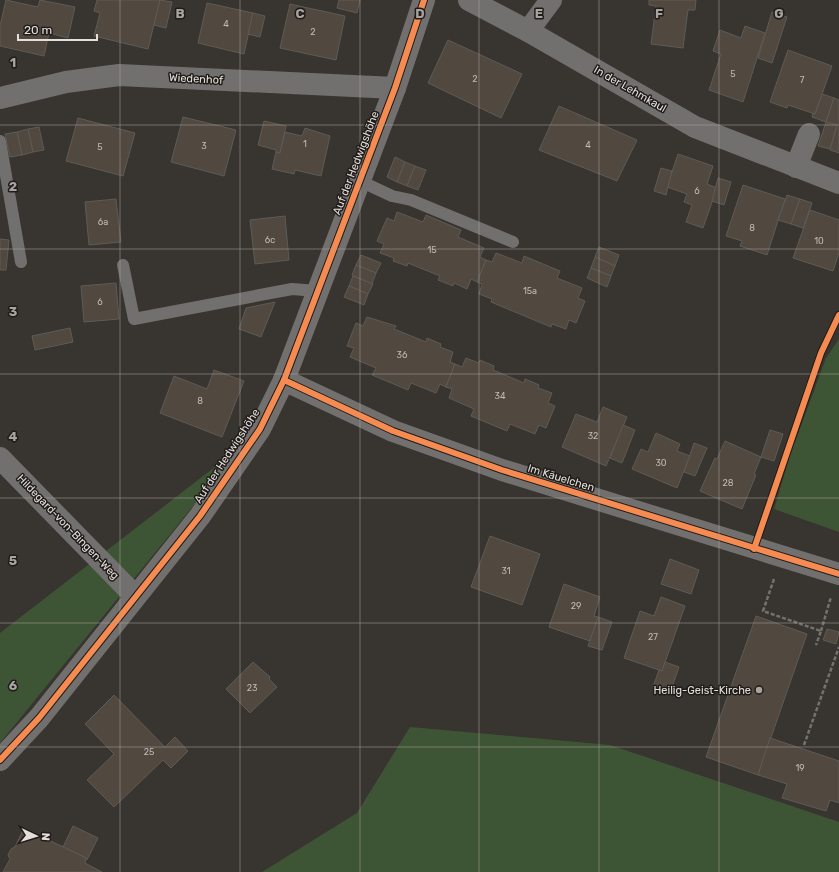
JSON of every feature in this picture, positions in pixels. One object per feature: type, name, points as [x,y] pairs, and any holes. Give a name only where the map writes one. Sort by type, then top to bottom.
[{"type":"street","name":"Auf der Hedwigshöhe","points":[[0,760],[39,718],[200,516],[260,429],[284,380],[395,88],[424,0]]},
{"type":"street","name":"In der Lehmkaul","points":[[469,0],[528,31],[695,127],[796,168],[839,183]]},
{"type":"street","points":[[528,31],[550,0]]},
{"type":"street","name":"Wiedenhof","points":[[0,98],[66,82],[119,75],[395,88]]},
{"type":"street","points":[[796,168],[809,134]]},
{"type":"street","name":"Im Käuelchen","points":[[284,380],[393,431],[502,470],[839,574]]},
{"type":"street","name":"Hildegard-von-Bingen-Weg","points":[[0,458],[135,596]]},
{"type":"lane","points":[[0,141],[21,262]]},
{"type":"lane","points":[[360,181],[392,196],[411,200],[513,242]]},
{"type":"lane","points":[[123,265],[134,319],[292,289],[317,292]]},
{"type":"path","points":[[772,585],[763,611],[821,631]]},
{"type":"path","points":[[816,645],[826,614]]},
{"type":"path","points":[[804,745],[839,647]]},
{"type":"green space","points":[[839,339],[839,532],[774,509],[790,456],[826,358]]},
{"type":"green space","points":[[242,446],[0,743],[0,633]]},
{"type":"green space","points":[[410,727],[610,745],[839,822],[839,872],[262,872],[357,813]]},
{"type":"building","points":[[6,0],[38,7],[40,0],[75,7],[68,38],[49,33],[44,56],[0,46],[0,26]]},
{"type":"building","points":[[97,0],[160,0],[148,49],[94,36],[100,13],[94,11]]},
{"type":"building","points":[[160,0],[172,2],[166,28],[154,25]]},
{"type":"building","points":[[339,0],[360,0],[357,13],[337,8]]},
{"type":"building","points":[[649,0],[696,0],[695,10],[688,10],[683,48],[651,44],[656,6],[649,5]]},
{"type":"building","points":[[207,3],[253,13],[244,54],[198,43]]},
{"type":"building","points":[[290,4],[345,16],[336,60],[280,48]]},
{"type":"building","points":[[772,12],[787,17],[772,63],[758,58]]},
{"type":"building","points":[[253,13],[265,16],[260,37],[248,34]]},
{"type":"building","points":[[745,26],[765,33],[743,102],[709,90],[721,54],[713,51],[720,30],[741,38]]},
{"type":"building","points":[[448,40],[522,74],[501,118],[428,83]]},
{"type":"building","points":[[788,50],[832,66],[815,114],[788,105],[787,108],[770,102]]},
{"type":"building","points":[[822,94],[834,98],[826,122],[812,117],[813,113],[815,114]]},
{"type":"building","points":[[834,98],[839,100],[839,153],[830,150],[837,125],[826,122]]},
{"type":"building","points":[[559,106],[637,140],[617,181],[539,150]]},
{"type":"building","points":[[183,117],[236,130],[224,176],[171,162]]},
{"type":"building","points":[[78,118],[135,133],[123,176],[66,161]]},
{"type":"building","points":[[264,121],[286,126],[280,153],[276,152],[276,150],[258,145]]},
{"type":"building","points":[[826,122],[837,125],[830,149],[818,146]]},
{"type":"building","points":[[39,127],[44,150],[33,152],[28,129]]},
{"type":"building","points":[[305,128],[330,136],[321,176],[295,170],[294,174],[272,169],[276,152],[280,153],[285,132],[302,136]]},
{"type":"building","points":[[28,129],[33,152],[22,155],[17,132]]},
{"type":"building","points":[[17,132],[22,155],[10,157],[5,134]]},
{"type":"building","points":[[678,154],[713,166],[707,184],[717,188],[703,228],[686,222],[692,205],[684,202],[687,194],[667,187]]},
{"type":"building","points":[[395,157],[405,162],[397,182],[387,177]]},
{"type":"building","points":[[405,162],[415,166],[407,186],[397,182]]},
{"type":"building","points":[[415,166],[426,170],[418,190],[407,186]]},
{"type":"building","points":[[661,168],[672,171],[666,195],[654,191]]},
{"type":"building","points":[[718,178],[731,182],[724,205],[712,201]]},
{"type":"building","points":[[743,185],[785,199],[767,255],[740,246],[742,241],[726,236]]},
{"type":"building","points":[[787,195],[800,199],[791,224],[778,220]]},
{"type":"building","points":[[116,199],[121,242],[89,245],[85,202]]},
{"type":"building","points":[[800,199],[812,203],[803,228],[791,224]]},
{"type":"building","points":[[810,210],[839,220],[839,253],[833,271],[793,258]]},
{"type":"building","points":[[397,212],[423,222],[426,215],[461,230],[458,237],[484,248],[480,257],[486,260],[477,282],[471,279],[467,289],[454,283],[453,286],[438,280],[440,276],[408,263],[407,266],[393,261],[394,258],[380,253],[384,244],[377,241],[387,218],[394,221]]},
{"type":"building","points":[[285,216],[289,260],[255,264],[250,220]]},
{"type":"building","points":[[0,239],[9,240],[6,270],[0,270]]},
{"type":"building","points":[[599,247],[619,255],[615,266],[595,257]]},
{"type":"building","points":[[496,253],[522,263],[524,256],[560,271],[557,278],[582,288],[578,298],[585,301],[576,323],[569,320],[566,329],[552,324],[551,327],[491,302],[492,299],[479,294],[482,284],[477,282],[486,260],[492,262]]},
{"type":"building","points":[[361,255],[381,263],[376,273],[356,265]]},
{"type":"building","points":[[595,257],[615,266],[611,276],[591,268]]},
{"type":"building","points":[[356,265],[376,273],[372,284],[352,275]]},
{"type":"building","points":[[591,268],[611,276],[607,287],[587,278]]},
{"type":"building","points":[[353,276],[373,284],[368,294],[349,286]]},
{"type":"building","points":[[116,283],[119,319],[84,322],[81,286]]},
{"type":"building","points":[[349,286],[368,294],[364,305],[344,297]]},
{"type":"building","points":[[275,302],[261,337],[239,329],[246,308]]},
{"type":"building","points":[[367,317],[396,326],[394,329],[426,342],[427,338],[441,344],[440,347],[453,352],[450,362],[455,364],[446,387],[440,384],[436,393],[411,383],[408,390],[372,375],[376,368],[350,357],[354,348],[347,346],[356,323],[363,326]]},
{"type":"building","points":[[70,328],[73,342],[35,350],[32,336]]},
{"type":"building","points":[[466,358],[479,363],[480,360],[494,366],[493,370],[524,383],[525,379],[539,385],[538,388],[552,393],[548,403],[555,406],[546,428],[539,425],[535,434],[510,424],[507,431],[471,416],[474,409],[449,398],[452,389],[446,387],[455,364],[462,367]]},
{"type":"building","points":[[214,370],[244,381],[222,437],[160,413],[174,376],[207,389]]},
{"type":"building","points":[[603,407],[627,417],[606,466],[562,447],[576,414],[597,422]]},
{"type":"building","points":[[623,425],[635,430],[622,463],[610,458]]},
{"type":"building","points":[[770,430],[783,434],[774,461],[761,457]]},
{"type":"building","points":[[656,433],[680,444],[677,451],[690,456],[677,488],[632,469],[641,449],[648,452]]},
{"type":"building","points":[[725,441],[761,457],[754,474],[756,475],[742,509],[700,491],[715,458],[717,459]]},
{"type":"building","points":[[694,443],[707,448],[695,476],[684,472]]},
{"type":"building","points":[[490,536],[540,554],[522,605],[471,587]]},
{"type":"building","points":[[670,559],[699,570],[691,594],[661,584]]},
{"type":"building","points":[[564,584],[600,597],[594,616],[598,617],[590,641],[549,627]]},
{"type":"building","points":[[661,597],[685,606],[662,671],[624,658],[640,611],[654,616]]},
{"type":"building","name":"Heilig-Geist-Kirche","points":[[756,616],[807,634],[758,775],[706,757]]},
{"type":"building","points":[[598,617],[612,622],[602,650],[588,646]]},
{"type":"building","points":[[827,629],[839,632],[836,644],[823,640]]},
{"type":"building","points":[[253,662],[270,677],[269,679],[277,687],[250,713],[226,689]]},
{"type":"building","points":[[665,662],[679,667],[670,693],[653,687],[659,670],[662,671]]},
{"type":"building","points":[[114,695],[165,747],[175,737],[188,751],[171,768],[163,760],[114,807],[87,780],[114,754],[85,724]]},
{"type":"building","points":[[770,738],[839,761],[839,803],[830,800],[826,811],[782,798],[787,784],[758,775]]},
{"type":"building","points":[[73,826],[98,838],[87,860],[86,858],[63,847]]},
{"type":"building","points":[[24,828],[86,858],[85,863],[102,872],[3,872],[10,859],[8,855],[11,849],[15,847]]},
{"type":"cycle path","points":[[0,760],[39,718],[200,516],[260,429],[284,380],[395,88],[424,0]]},
{"type":"cycle path","points":[[754,549],[821,353],[839,315]]},
{"type":"cycle path","points":[[284,380],[393,431],[502,470],[839,574]]},
{"type":"place","name":"Heilig-Geist-Kirche","points":[[759,690]]}]
